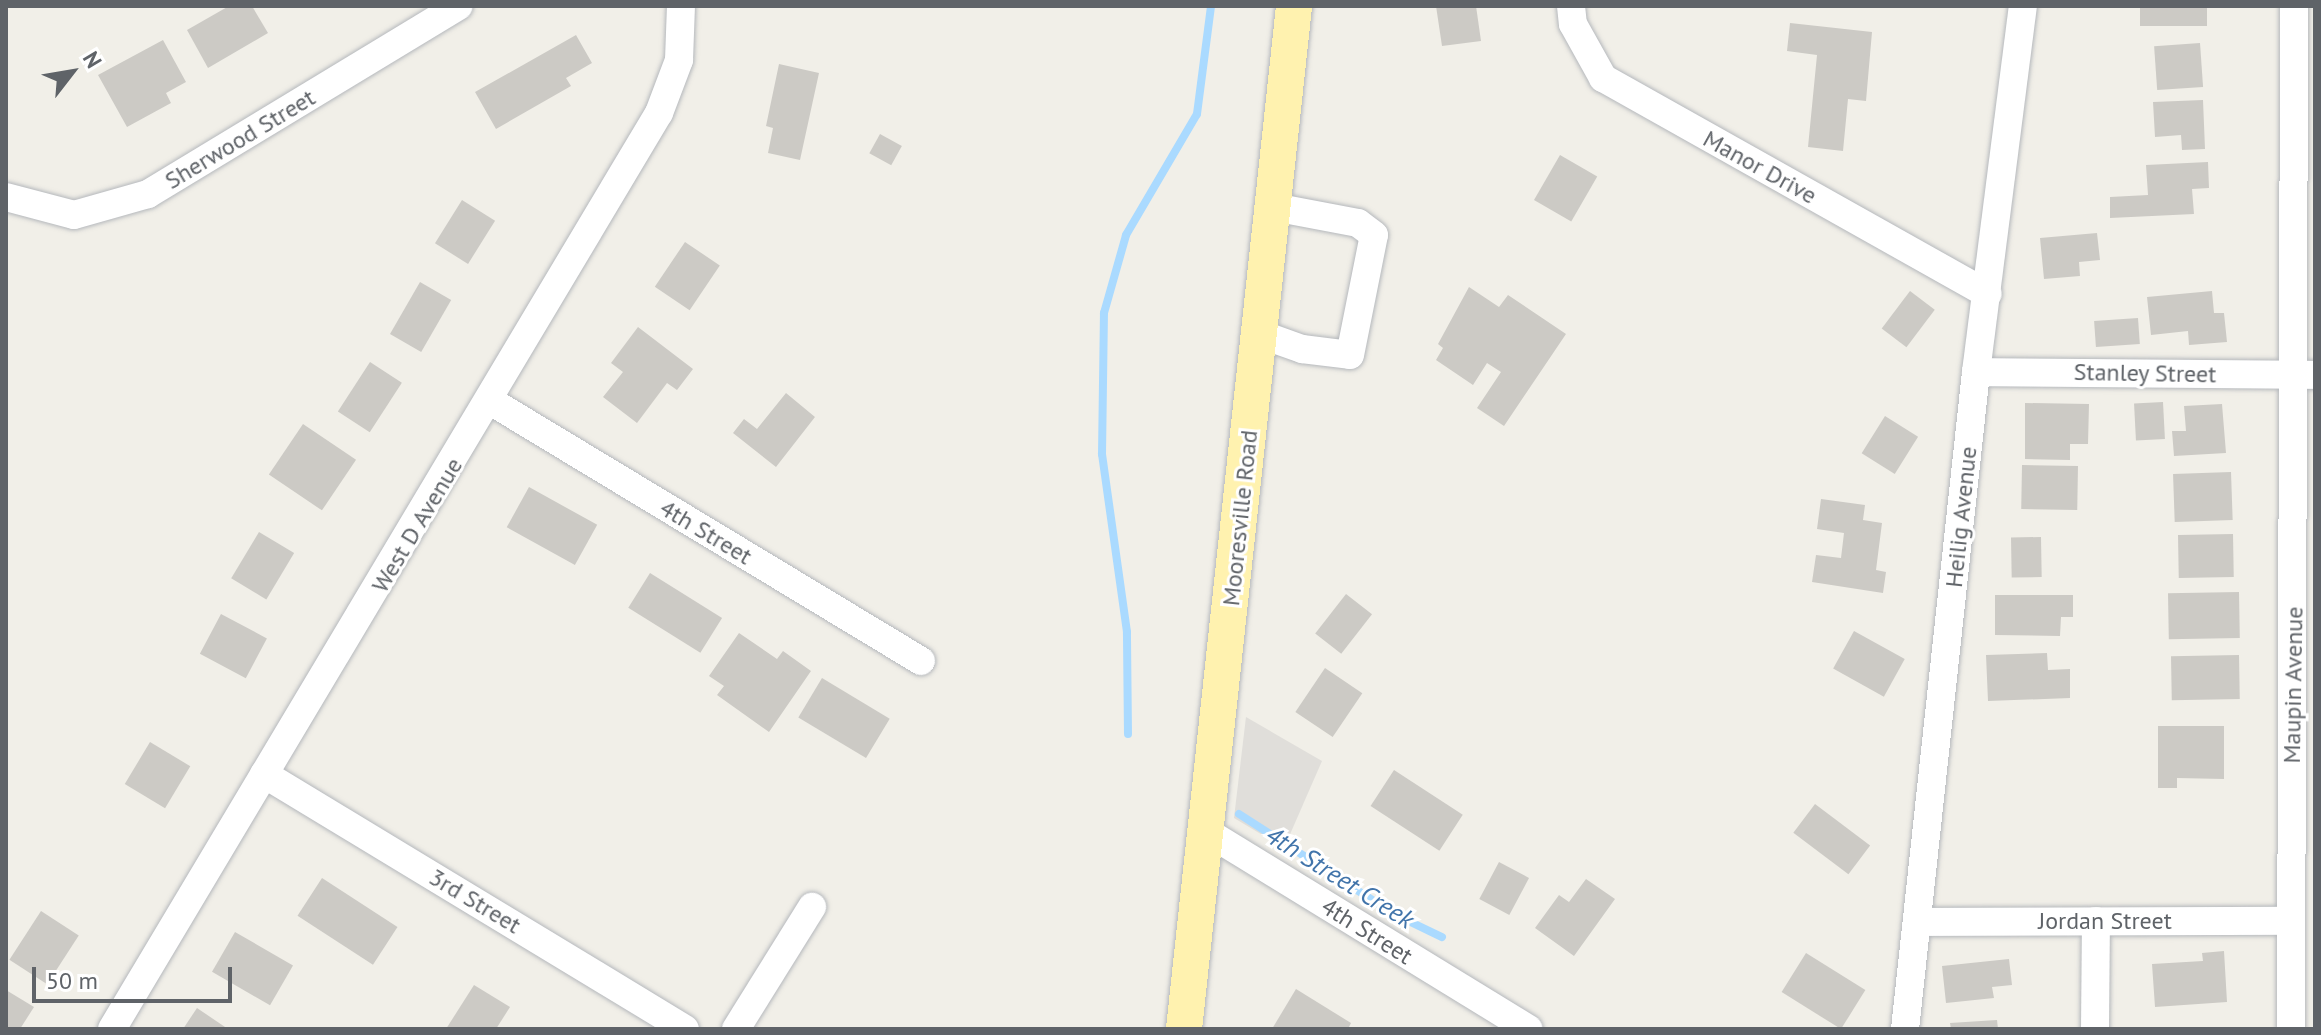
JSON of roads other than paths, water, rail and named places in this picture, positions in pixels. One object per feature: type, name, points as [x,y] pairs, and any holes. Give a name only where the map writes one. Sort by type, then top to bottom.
[{"type":"main road","name":"Mooresville Road","points":[[1184,1029],[1294,6]]},
{"type":"street","name":"Sherwood Street","points":[[6,197],[74,215],[148,194],[458,6]]},
{"type":"street","name":"West D Avenue","points":[[112,1029],[492,402],[659,113],[679,60],[681,6]]},
{"type":"street","name":"Manor Drive","points":[[1571,6],[1573,24],[1603,78],[1988,294]]},
{"type":"street","name":"Heilig Avenue","points":[[1905,1029],[1919,922],[1976,372],[2023,6]]},
{"type":"street","name":"Maupin Avenue","points":[[2291,1029],[2290,921],[2303,863],[2306,375],[2294,6]]},
{"type":"street","points":[[1260,334],[1302,349],[1350,355],[1374,235],[1358,223],[1273,207]]},
{"type":"street","name":"Stanley Street","points":[[1976,372],[2306,375]]},
{"type":"street","name":"4th Street","points":[[492,402],[921,661]]},
{"type":"street","name":"3rd Street","points":[[264,774],[685,1029]]},
{"type":"street","name":"4th Street","points":[[1207,832],[1528,1029]]},
{"type":"street","points":[[736,1029],[812,907]]},
{"type":"street","points":[[2095,1029],[2096,921]]},
{"type":"street","name":"Jordan Street","points":[[1919,922],[2290,921]]},
{"type":"waterway","points":[[1128,734],[1127,632],[1102,454],[1104,313],[1126,235],[1197,114],[1211,6]]},
{"type":"waterway","name":"4th Street Creek","points":[[1239,814],[1396,915],[1442,937]]}]
